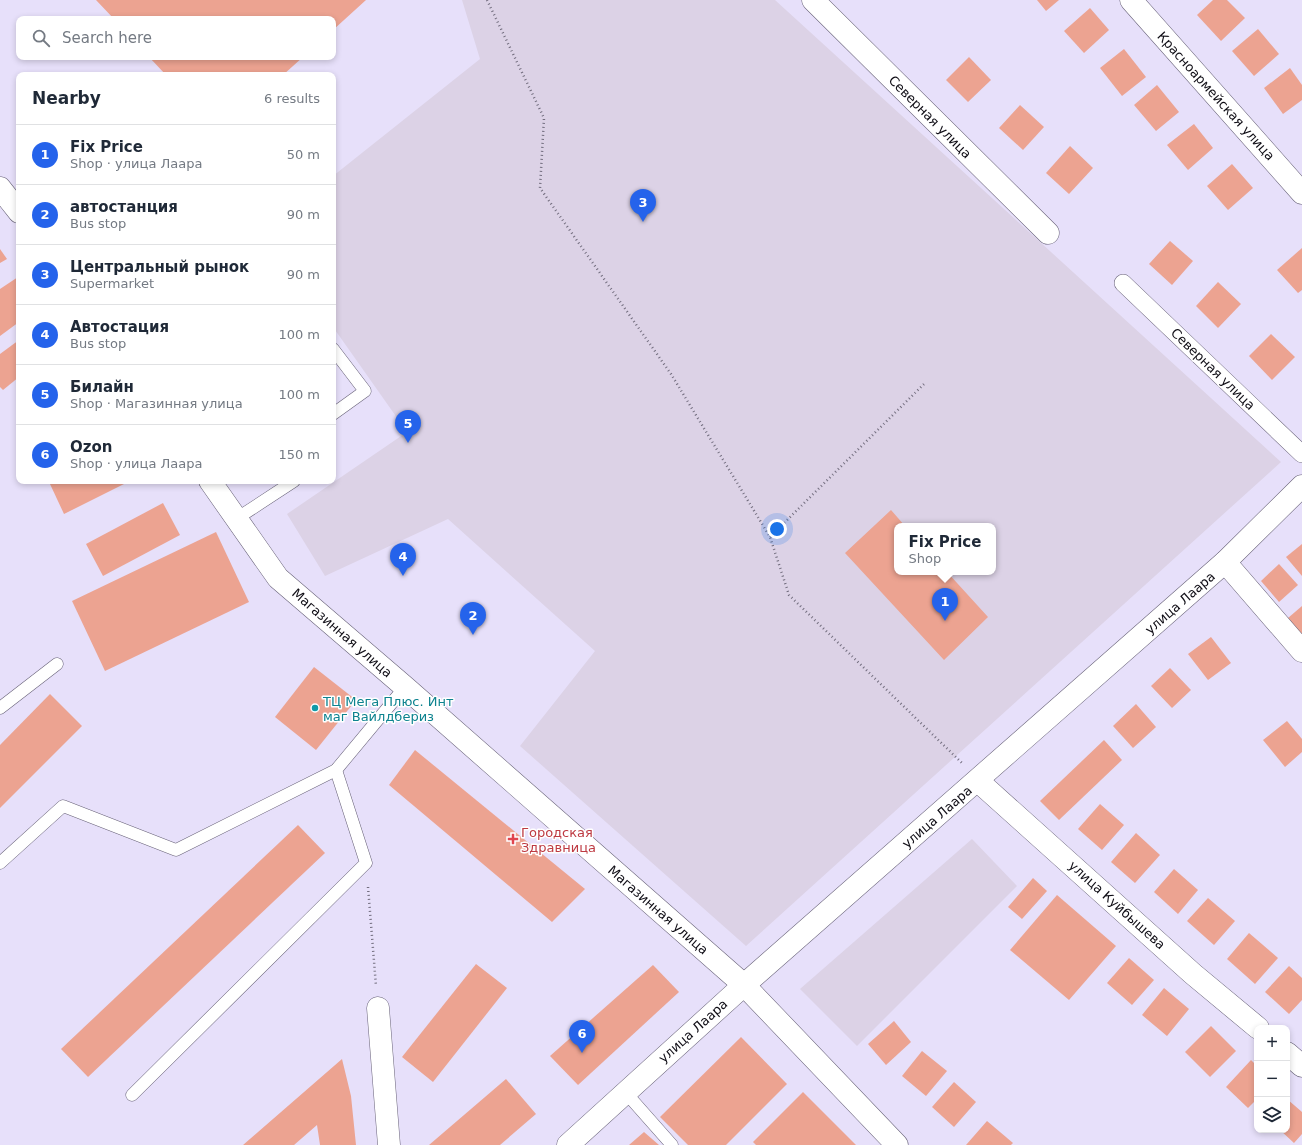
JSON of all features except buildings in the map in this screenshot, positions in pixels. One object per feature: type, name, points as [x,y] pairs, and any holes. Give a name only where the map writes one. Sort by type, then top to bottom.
[{"type":"street","name":"Северная улица","points":[[813,0],[1048,233]]},
{"type":"street","name":"Красноармейская улица","points":[[1131,0],[1302,193]]},
{"type":"street","points":[[0,188],[16,208]]},
{"type":"street","name":"Северная улица","points":[[1123,283],[1302,454]]},
{"type":"street","name":"Магазинная улица","points":[[212,484],[278,578],[405,686],[744,985],[896,1145]]},
{"type":"street","name":"улица Лаара","points":[[568,1145],[744,985],[978,781],[1225,562],[1302,486]]},
{"type":"street","points":[[1225,562],[1302,651]]},
{"type":"street","name":"улица Куйбышева","points":[[978,781],[1193,974],[1254,1025]]},
{"type":"street","points":[[378,1008],[389,1145]]},
{"type":"street","points":[[1290,1056],[1302,1066]]},
{"type":"lane","points":[[336,353],[364,391],[336,412]]},
{"type":"lane","points":[[236,519],[289,484]]},
{"type":"lane","points":[[0,708],[57,664]]},
{"type":"lane","points":[[0,863],[63,806],[176,850],[336,770],[405,686]]},
{"type":"lane","points":[[132,1095],[366,863],[336,770]]},
{"type":"lane","points":[[626,1092],[672,1145]]},
{"type":"path","points":[[487,0],[544,118],[540,188],[671,374],[770,537],[790,595],[957,757],[978,781]]},
{"type":"path","points":[[770,537],[925,383]]},
{"type":"path","points":[[366,863],[378,1008]]},
{"type":"shaded area","points":[[462,0],[775,0],[1281,462],[746,946],[520,746],[595,651],[448,519],[325,576],[287,514],[331,484],[336,484],[336,481],[407,432],[336,331],[336,174],[480,59]]},
{"type":"shaded area","points":[[972,839],[1017,886],[857,1046],[800,989]]},
{"type":"place","name":"Центральный рынок","points":[[643,222]]},
{"type":"place","name":"Билайн","points":[[408,443]]},
{"type":"place","name":"Автостация","points":[[403,576]]},
{"type":"place","name":"Fix Price","points":[[945,621]]},
{"type":"place","name":"автостанция","points":[[473,635]]},
{"type":"place","name":"ТЦ Мега Плюс. Инт маг Вайлдбериз","points":[[315,708]]},
{"type":"place","name":"Городская Здравница","points":[[513,839]]},
{"type":"place","name":"Ozon","points":[[582,1053]]}]
